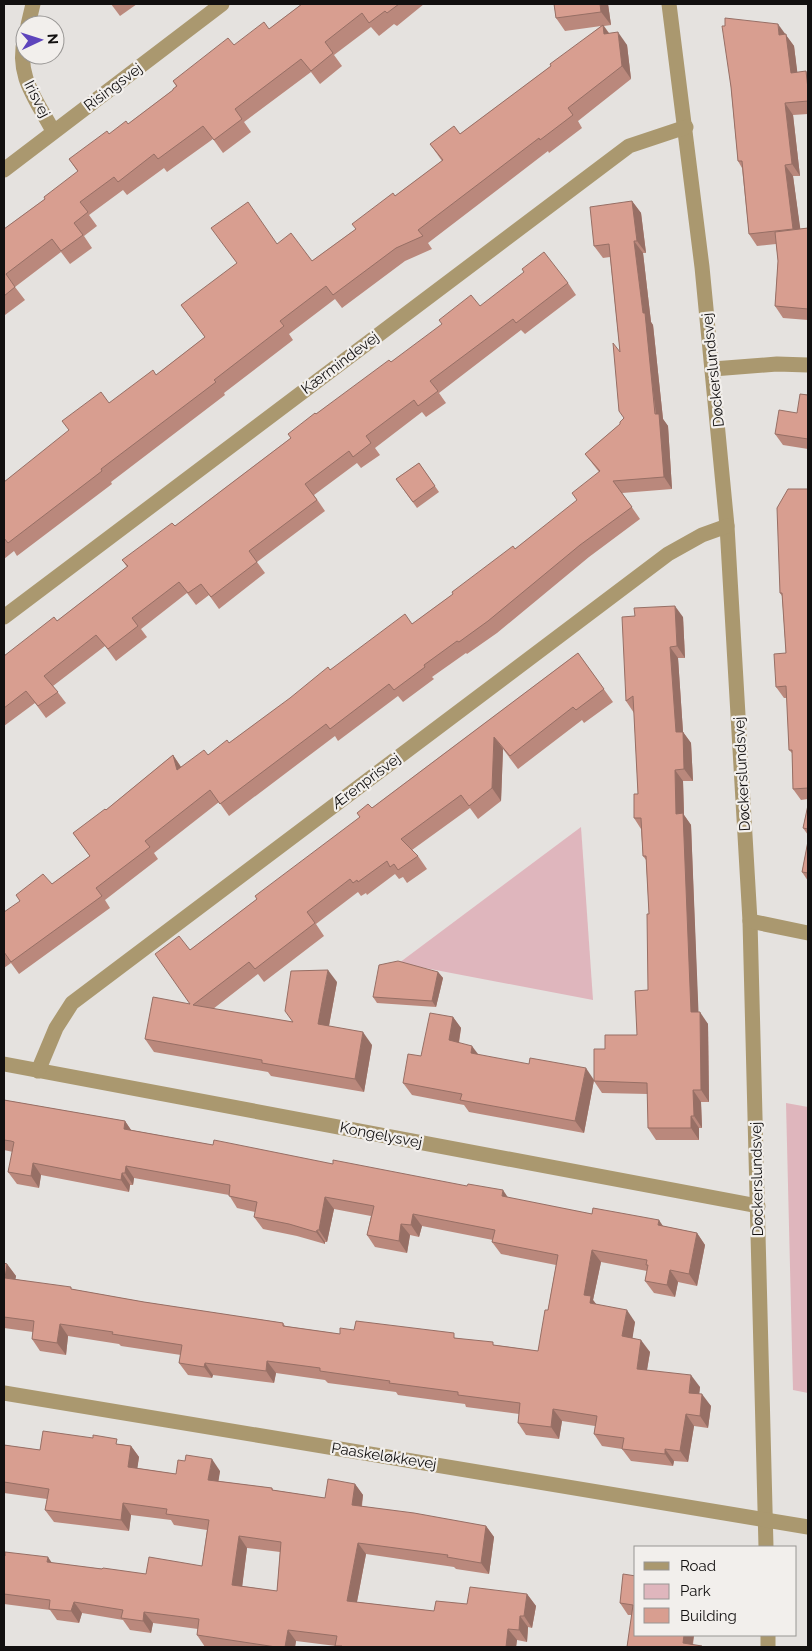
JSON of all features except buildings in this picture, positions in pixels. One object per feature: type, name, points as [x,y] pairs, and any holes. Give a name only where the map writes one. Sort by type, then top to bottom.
[{"type":"street","name":"Risingsvej","points":[[4,170],[222,4]]},
{"type":"street","name":"Døckerslundsvej","points":[[669,4],[686,127],[713,369],[728,526],[750,921],[766,1546]]},
{"type":"street","name":"Irisvej","points":[[23,65],[26,82],[53,131]]},
{"type":"street","name":"Kærmindevej","points":[[4,616],[629,146],[686,127]]},
{"type":"street","points":[[713,369],[777,364],[808,364]]},
{"type":"street","name":"Ærenprisvej","points":[[38,1071],[56,1028],[72,1003],[668,554],[702,536],[728,526]]},
{"type":"street","points":[[750,921],[808,933]]},
{"type":"street","name":"Kongelysvej","points":[[4,1064],[758,1206]]},
{"type":"street","name":"Paaskeløkkevej","points":[[4,1393],[808,1528]]},
{"type":"green space","points":[[581,827],[593,1000],[399,963]]},
{"type":"green space","points":[[786,1103],[808,1107],[808,1393],[793,1390]]}]
